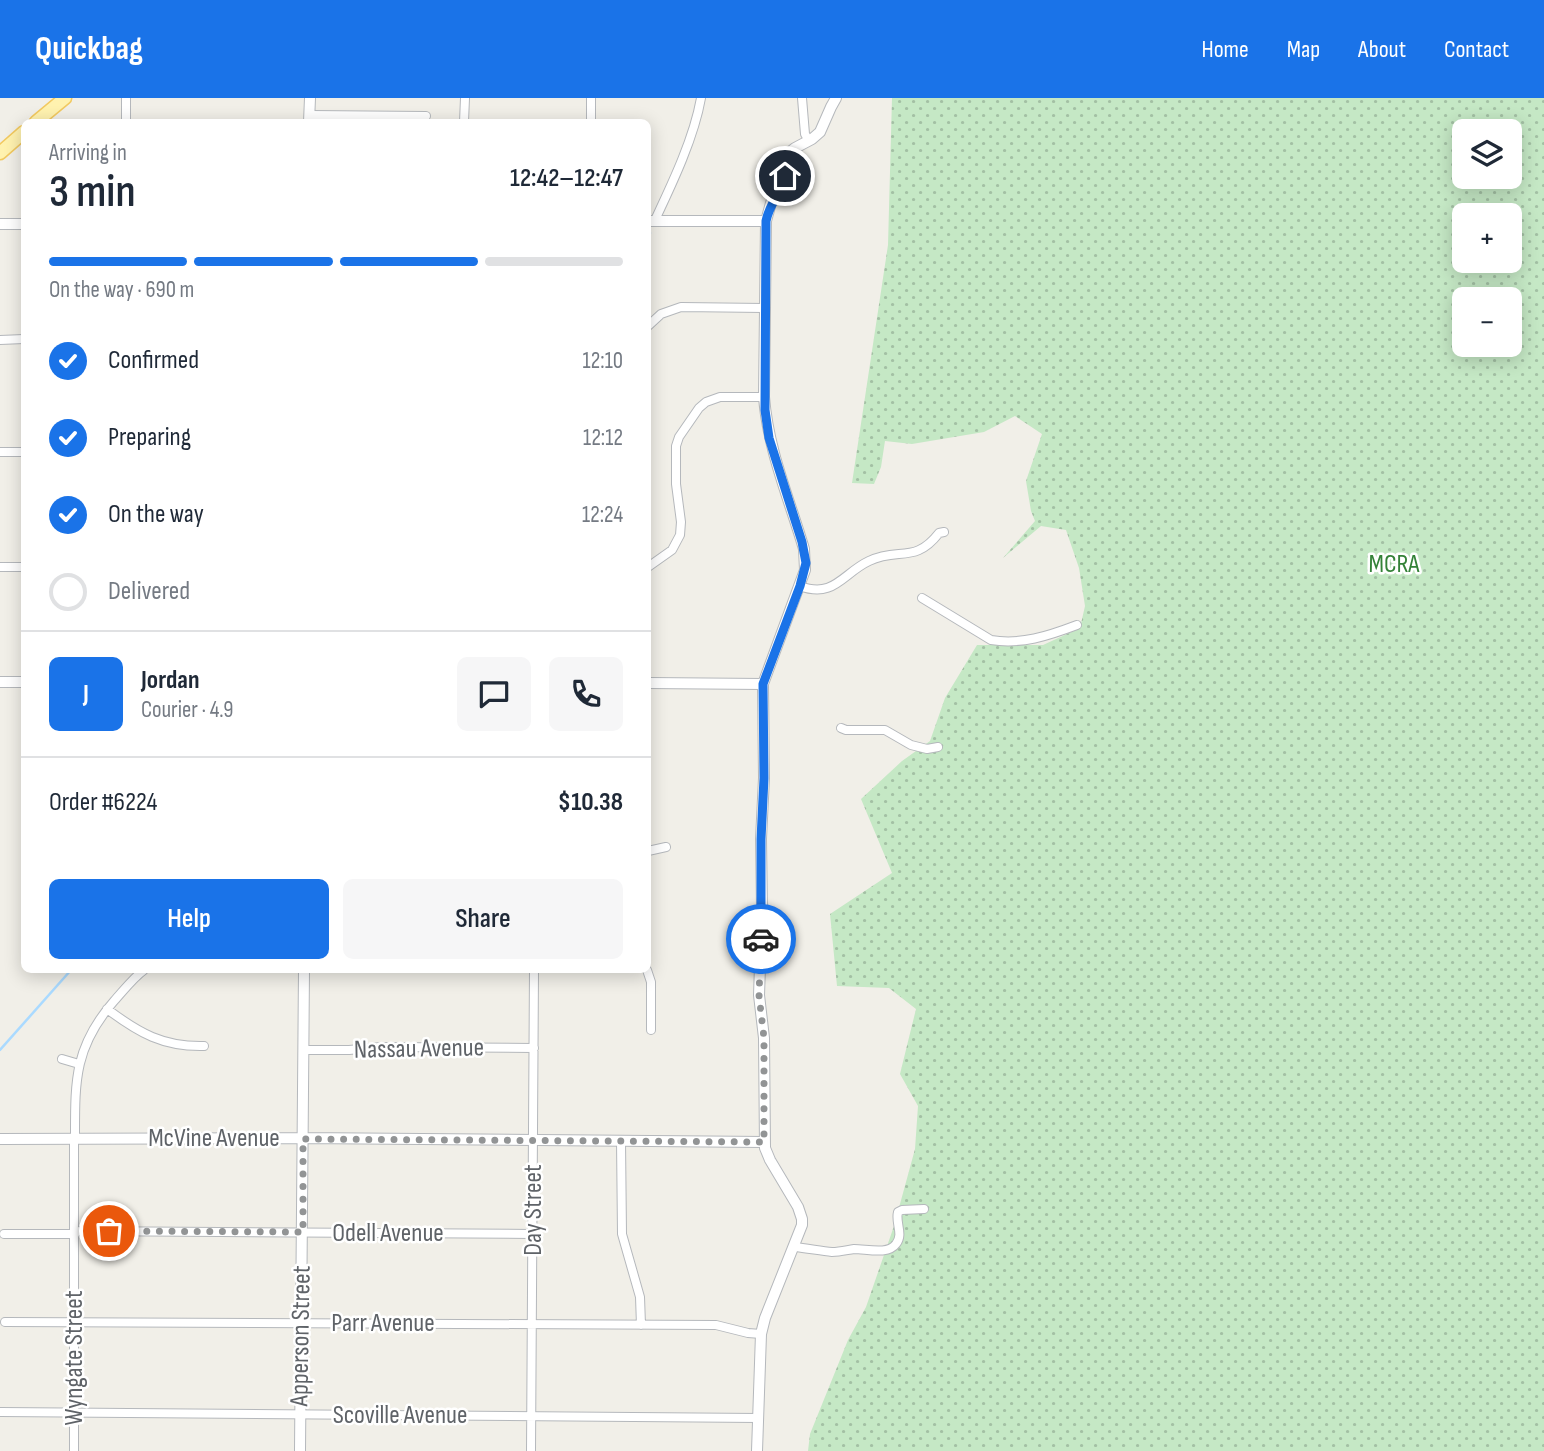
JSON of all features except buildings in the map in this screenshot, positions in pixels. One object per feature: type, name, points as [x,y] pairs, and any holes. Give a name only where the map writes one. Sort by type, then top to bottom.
[{"type":"main road","points":[[40,119],[65,98]]},
{"type":"main road","points":[[0,153],[21,135]]},
{"type":"street","points":[[126,98],[126,119]]},
{"type":"street","points":[[310,98],[309,119],[426,116]]},
{"type":"street","points":[[464,119],[465,98]]},
{"type":"street","points":[[591,98],[591,119]]},
{"type":"street","points":[[701,98],[685,148],[651,221],[766,221]]},
{"type":"street","points":[[802,98],[808,141]]},
{"type":"street","points":[[757,1451],[761,1334],[802,1225],[802,1219],[786,1185],[769,1160],[764,1142],[764,1038],[759,995],[762,936],[763,684],[805,567],[804,549],[769,438],[764,397],[766,221],[771,203],[783,184],[788,157],[795,148],[817,135],[836,98]]},
{"type":"street","points":[[0,224],[21,224]]},
{"type":"street","points":[[651,323],[661,314],[681,307],[765,308]]},
{"type":"street","points":[[0,340],[21,340]]},
{"type":"street","points":[[651,565],[672,550],[680,535],[676,446],[699,408],[720,397],[764,397]]},
{"type":"street","points":[[0,452],[21,452]]},
{"type":"street","points":[[800,586],[810,590],[826,589],[870,561],[920,551],[939,533],[944,532]]},
{"type":"street","points":[[0,567],[21,567]]},
{"type":"street","points":[[922,598],[991,640],[1026,640],[1077,625]]},
{"type":"street","points":[[0,682],[21,682]]},
{"type":"street","points":[[651,683],[763,684]]},
{"type":"street","points":[[841,728],[885,730],[911,745],[927,749],[937,747]]},
{"type":"street","points":[[651,850],[666,848]]},
{"type":"street","name":"Wyngate Street","points":[[74,1451],[75,1093],[79,1064],[90,1033],[107,1009],[141,973]]},
{"type":"street","name":"Apperson Street","points":[[300,1451],[304,973]]},
{"type":"street","name":"Day Street","points":[[531,1451],[534,973]]},
{"type":"street","points":[[648,973],[651,982],[651,1030]]},
{"type":"street","points":[[107,1009],[136,1030],[164,1042],[204,1046]]},
{"type":"street","name":"Nassau Avenue","points":[[304,1050],[374,1047],[534,1048]]},
{"type":"street","points":[[62,1059],[79,1064]]},
{"type":"street","name":"McVine Avenue","points":[[0,1139],[764,1142]]},
{"type":"street","points":[[621,1141],[622,1234],[640,1297],[641,1325]]},
{"type":"street","points":[[794,1247],[833,1252],[853,1249],[885,1250],[895,1245],[899,1239],[896,1218],[898,1212],[924,1209]]},
{"type":"street","name":"Odell Avenue","points":[[4,1234],[533,1234]]},
{"type":"street","name":"Parr Avenue","points":[[5,1322],[716,1325],[761,1334]]},
{"type":"street","name":"Scoville Avenue","points":[[0,1412],[759,1418]]},
{"type":"green space","name":"MCRA","points":[[892,98],[1544,98],[1544,1451],[808,1451],[810,1434],[848,1340],[866,1307],[894,1226],[915,1149],[918,1106],[900,1074],[916,1009],[889,988],[837,986],[830,914],[892,873],[861,799],[902,761],[930,741],[945,698],[977,645],[1043,645],[1080,628],[1085,606],[1079,568],[1066,530],[1041,526],[1003,558],[1035,521],[1026,481],[1042,434],[1015,416],[984,432],[912,444],[885,441],[881,467],[874,484],[852,483],[888,245]]},
{"type":"waterway","points":[[0,1050],[68,973]]},
{"type":"way so far","points":[[109,1231],[303,1232],[303,1139],[764,1142],[764,1038],[759,995],[761,939]]},
{"type":"route","points":[[761,939],[763,684],[806,563],[802,542],[769,438],[764,397],[766,221],[771,203],[782,187],[785,176]]}]
